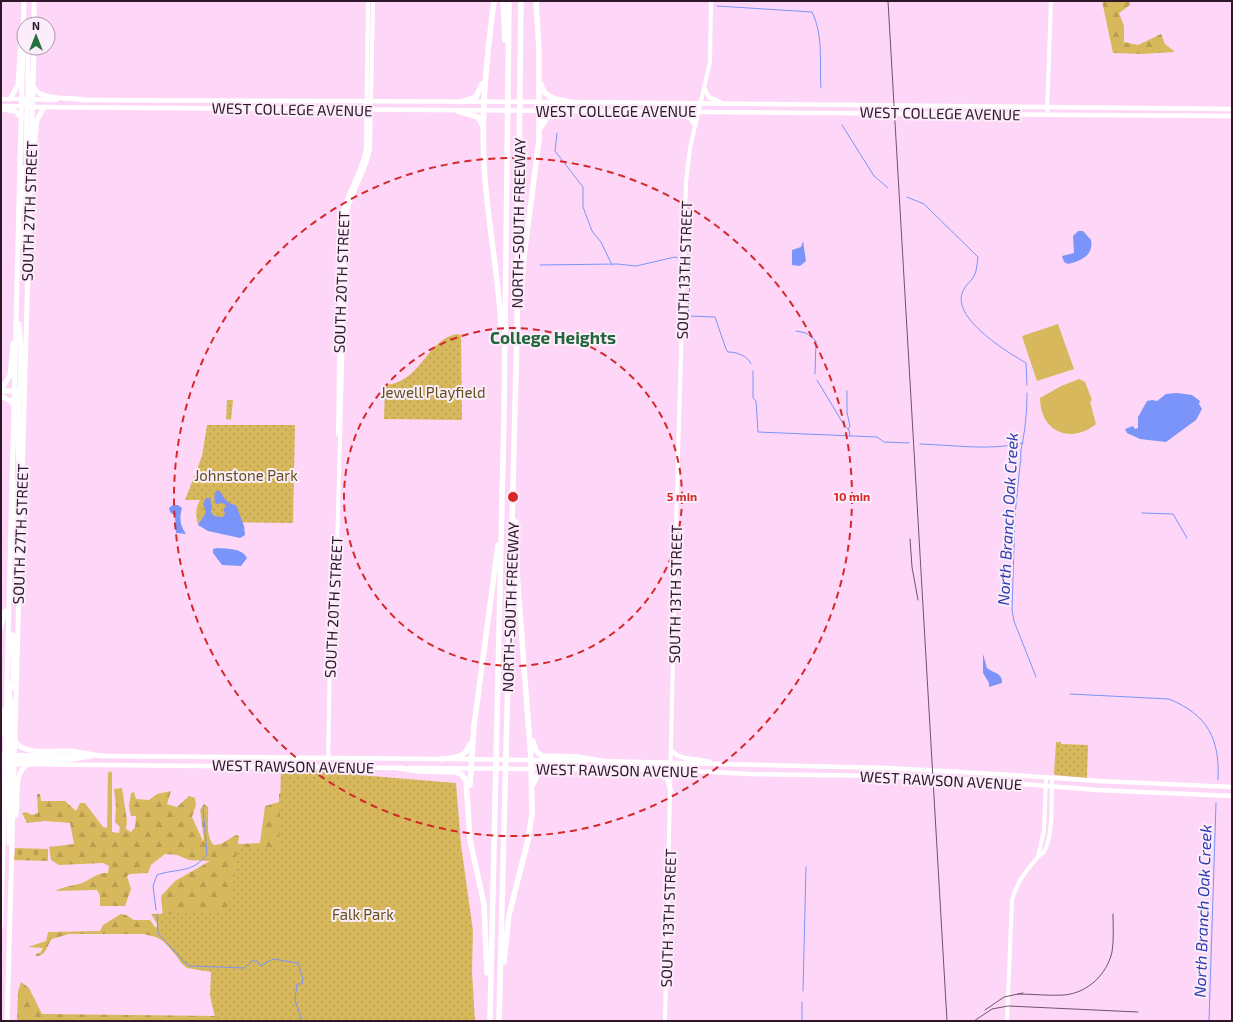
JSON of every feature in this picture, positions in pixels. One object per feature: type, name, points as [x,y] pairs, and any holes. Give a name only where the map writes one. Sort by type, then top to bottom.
[{"type":"highway","points":[[494,1],[485,72],[485,177],[497,277],[504,356]]},
{"type":"highway","points":[[503,1],[507,82]]},
{"type":"highway","name":"NORTH-SOUTH FREEWAY","points":[[490,1021],[502,506],[509,1]]},
{"type":"highway","name":"NORTH-SOUTH FREEWAY","points":[[499,1021],[517,331],[520,57],[523,1]]},
{"type":"highway","points":[[536,1],[542,90],[546,95],[570,102]]},
{"type":"highway","points":[[461,102],[478,96],[485,72]]},
{"type":"highway","points":[[517,331],[524,256],[539,133],[540,73]]},
{"type":"highway","points":[[458,111],[478,117],[482,123],[484,135]]},
{"type":"highway","points":[[539,133],[542,123],[548,116],[569,111]]},
{"type":"highway","points":[[499,1009],[509,914],[529,836],[532,814],[531,760],[517,573],[515,495],[513,476]]},
{"type":"highway","points":[[469,807],[470,768],[474,726],[502,506]]},
{"type":"highway","points":[[528,713],[533,746],[540,755],[578,757],[601,761]]},
{"type":"highway","points":[[441,759],[465,754],[469,748],[474,726]]},
{"type":"highway","points":[[399,768],[420,771],[460,773],[465,778],[467,783],[470,840],[484,904],[490,1021]]},
{"type":"highway","points":[[532,790],[537,774],[551,769]]},
{"type":"main road","points":[[24,1],[24,16]]},
{"type":"main road","points":[[34,1],[34,16]]},
{"type":"main road","points":[[10,100],[18,85],[19,56]]},
{"type":"main road","name":"SOUTH 27TH STREET","points":[[1,926],[2,778],[15,739],[22,476],[18,444],[19,390],[31,168],[27,106],[26,56]]},
{"type":"main road","points":[[28,56],[26,152],[30,192]]},
{"type":"main road","name":"SOUTH 27TH STREET","points":[[28,99],[33,87],[34,56]]},
{"type":"main road","points":[[33,87],[36,92],[42,95],[84,100]]},
{"type":"main road","points":[[704,88],[709,97],[722,104],[720,111]]},
{"type":"main road","name":"WEST COLLEGE AVENUE","points":[[28,99],[570,102],[1047,109],[1232,109]]},
{"type":"main road","name":"WEST COLLEGE AVENUE","points":[[27,106],[458,111],[720,111],[1232,116]]},
{"type":"main road","name":"SOUTH 27TH STREET","points":[[8,1021],[13,834],[6,702],[14,407],[19,390],[16,330],[22,118],[27,106]]},
{"type":"main road","points":[[1,107],[16,112],[22,118]]},
{"type":"main road","points":[[31,168],[35,149],[37,120],[44,107]]},
{"type":"main road","points":[[672,111],[690,118],[695,125]]},
{"type":"main road","points":[[21,159],[25,187],[24,218],[28,225]]},
{"type":"main road","points":[[20,225],[24,229],[23,247],[27,258]]},
{"type":"main road","points":[[16,330],[12,349],[10,375],[2,389],[19,390],[21,350],[17,317]]},
{"type":"main road","points":[[1,396],[12,402],[14,407]]},
{"type":"main road","points":[[12,479],[15,482],[16,494],[16,529],[20,536]]},
{"type":"main road","points":[[10,538],[15,542],[14,572],[18,590]]},
{"type":"main road","points":[[1,628],[5,614],[6,594],[9,580]]},
{"type":"main road","points":[[8,632],[13,636],[12,672],[16,698]]},
{"type":"main road","points":[[2,643],[8,650]]},
{"type":"main road","points":[[7,678],[11,704],[8,760],[8,810],[12,858]]},
{"type":"main road","points":[[1,735],[2,718],[6,702]]},
{"type":"main road","points":[[15,739],[18,745],[29,750],[69,751],[103,756]]},
{"type":"main road","points":[[672,751],[689,759],[703,760],[717,764],[719,772]]},
{"type":"main road","points":[[8,760],[66,760],[92,756]]},
{"type":"main road","name":"WEST RAWSON AVENUE","points":[[92,756],[136,758],[327,758],[672,762],[888,768],[1170,785],[1232,787]]},
{"type":"main road","points":[[136,758],[136,765]]},
{"type":"main road","name":"WEST RAWSON AVENUE","points":[[8,760],[28,764],[672,770],[749,774],[921,777],[1046,786],[1232,796]]},
{"type":"main road","points":[[593,769],[615,766],[666,766],[672,762]]},
{"type":"main road","points":[[672,770],[676,766],[692,766],[703,763]]},
{"type":"main road","points":[[13,834],[17,809],[19,776],[22,768],[28,764]]},
{"type":"main road","points":[[749,765],[749,774]]},
{"type":"main road","points":[[593,769],[617,773],[655,773],[667,779],[671,791]]},
{"type":"main road","points":[[1170,785],[1170,793]]},
{"type":"street","name":"SOUTH 20TH STREET","points":[[328,767],[331,596],[336,567],[339,446],[337,420],[341,222],[346,197],[365,156],[369,109],[368,1]]},
{"type":"street","name":"SOUTH 20TH STREET","points":[[369,102],[373,1]]},
{"type":"street","name":"SOUTH 13TH STREET","points":[[665,1021],[672,770],[675,560],[686,182],[690,148],[710,57],[711,1]]},
{"type":"street","points":[[1047,114],[1050,1]]},
{"type":"street","name":"WEST COLLEGE AVENUE","points":[[1,100],[28,99]]},
{"type":"street","name":"WEST COLLEGE AVENUE","points":[[1,107],[27,106]]},
{"type":"street","points":[[1007,1021],[1012,900],[1020,881],[1038,856],[1044,831],[1046,778]]},
{"type":"street","points":[[1038,856],[1043,853],[1049,837],[1052,778]]},
{"type":"green space","points":[[1102,1],[1130,1],[1130,5],[1119,13],[1124,26],[1124,42],[1138,45],[1161,34],[1165,44],[1175,52],[1142,54],[1113,53]]},
{"type":"green space","points":[[1058,324],[1074,369],[1037,381],[1022,336]]},
{"type":"green space","name":"Jewell Playfield","points":[[457,334],[461,335],[462,420],[384,419],[385,385],[396,383],[408,376],[440,342]]},
{"type":"green space","points":[[1079,379],[1085,382],[1092,400],[1090,402],[1096,424],[1086,430],[1067,434],[1058,431],[1045,419],[1041,409],[1040,398],[1061,386]]},
{"type":"green space","points":[[227,400],[233,400],[231,420],[226,419]]},
{"type":"green space","name":"Johnstone Park","points":[[207,425],[295,425],[293,523],[205,522],[205,500],[185,500],[202,456]]},
{"type":"green space","points":[[205,484],[206,516],[198,525],[196,511],[204,491]]},
{"type":"green space","points":[[1056,742],[1061,742],[1061,744],[1088,745],[1087,778],[1055,775]]},
{"type":"green space","name":"Falk Park","points":[[281,769],[334,770],[359,775],[456,783],[461,845],[473,931],[472,971],[475,1021],[216,1021],[210,996],[211,972],[187,968],[181,963],[151,914],[227,912],[234,881],[237,848],[279,848]]},
{"type":"green space","points":[[110,771],[112,773],[112,832],[119,833],[120,827],[115,822],[116,807],[114,789],[122,788],[127,821],[126,829],[131,832],[135,827],[136,816],[131,816],[129,806],[131,793],[134,792],[136,799],[149,800],[157,794],[171,791],[167,804],[177,807],[189,796],[195,798],[196,805],[192,817],[203,841],[200,810],[204,804],[208,807],[208,832],[211,842],[214,845],[221,844],[236,835],[239,836],[238,844],[260,843],[265,806],[279,802],[279,794],[298,791],[393,1021],[17,1021],[18,992],[21,982],[29,988],[42,1014],[218,1016],[245,977],[187,967],[163,941],[156,937],[143,934],[69,934],[52,939],[40,956],[36,956],[36,954],[40,953],[43,948],[28,947],[46,941],[48,932],[100,931],[103,925],[121,914],[134,920],[150,920],[155,927],[166,926],[163,918],[161,896],[175,881],[210,861],[189,860],[177,855],[165,854],[151,865],[148,873],[130,874],[127,876],[131,889],[125,906],[100,906],[100,896],[97,890],[55,891],[83,883],[96,875],[108,873],[109,866],[103,863],[59,865],[51,860],[49,847],[74,844],[70,823],[45,821],[27,823],[22,813],[26,812],[32,815],[38,813],[37,794],[40,794],[41,801],[65,801],[76,811],[80,803],[85,803],[103,827],[107,828],[108,773]]},
{"type":"green space","points":[[15,848],[48,849],[48,861],[14,860]]},
{"type":"water","points":[[1078,231],[1083,231],[1091,240],[1090,250],[1082,259],[1068,264],[1064,262],[1062,256],[1074,253],[1073,236]]},
{"type":"water","points":[[803,241],[806,261],[800,266],[792,265],[792,250],[801,247]]},
{"type":"water","points":[[1177,393],[1192,395],[1200,401],[1199,404],[1202,409],[1196,420],[1166,442],[1140,439],[1127,433],[1125,429],[1133,426],[1135,429],[1138,428],[1138,417],[1147,401],[1157,401],[1166,394]]},
{"type":"water","points":[[216,491],[220,491],[226,500],[236,505],[244,526],[245,535],[240,538],[208,531],[198,525],[205,515],[205,508],[203,504],[206,498],[210,498],[212,507],[211,512],[214,516],[223,517],[225,513],[223,509],[227,506],[223,503],[216,504],[214,498]]},
{"type":"water","points":[[173,505],[178,505],[182,508],[181,522],[182,528],[186,534],[176,533],[175,516],[170,512],[169,508]]},
{"type":"water","points":[[218,548],[242,552],[247,558],[241,566],[222,565],[213,553],[213,549]]},
{"type":"water","points":[[983,654],[987,668],[1001,677],[1002,683],[989,687],[989,683],[983,673]]},
{"type":"waterway","name":"North Branch Oak Creek","points":[[717,6],[812,12],[816,21],[820,40],[821,88]]},
{"type":"waterway","name":"North Branch Oak Creek","points":[[842,125],[874,176],[888,188]]},
{"type":"waterway","points":[[557,133],[555,151],[583,187],[583,207],[592,231],[601,242],[612,265]]},
{"type":"waterway","name":"North Branch Oak Creek","points":[[907,197],[924,204],[978,257],[975,274],[963,291],[961,301],[965,312],[982,333],[1006,351],[1026,363],[1027,385]]},
{"type":"waterway","points":[[540,265],[617,264],[636,266],[675,257],[678,258]]},
{"type":"waterway","points":[[690,259],[690,273]]},
{"type":"waterway","points":[[690,280],[688,316],[715,317],[728,352],[742,355],[750,361],[751,364]]},
{"type":"waterway","points":[[796,331],[806,333],[816,341],[815,374]]},
{"type":"waterway","points":[[753,371],[753,398],[756,401],[758,432],[877,437],[884,442],[909,443]]},
{"type":"waterway","points":[[817,380],[844,425],[849,430],[850,436]]},
{"type":"waterway","points":[[847,391],[847,412],[850,427],[848,429]]},
{"type":"waterway","name":"North Branch Oak Creek","points":[[1027,393],[1026,422],[1021,452],[1015,515],[1012,610],[1014,621],[1036,677]]},
{"type":"waterway","points":[[920,444],[998,447],[1023,443]]},
{"type":"waterway","points":[[1142,513],[1173,514],[1187,538]]},
{"type":"waterway","name":"North Branch Oak Creek","points":[[1070,694],[1169,699],[1182,705],[1202,721],[1209,730],[1217,752],[1218,780]]},
{"type":"waterway","name":"North Branch Oak Creek","points":[[1209,1021],[1216,803]]},
{"type":"waterway","name":"North Branch Oak Creek","points":[[156,910],[153,886],[157,875],[190,868],[196,865],[207,854],[203,808]]},
{"type":"waterway","name":"North Branch Oak Creek","points":[[803,991],[806,867]]},
{"type":"waterway","name":"North Branch Oak Creek","points":[[157,914],[158,933],[185,963],[190,966],[245,968],[252,961],[257,961],[260,966],[273,959],[298,963],[303,979],[302,984],[297,984],[295,1000],[302,1021]]},
{"type":"waterway","name":"North Branch Oak Creek","points":[[802,1002],[802,1021]]},
{"type":"railway","points":[[888,1],[947,1021]]},
{"type":"railway","points":[[910,539],[912,567],[918,600]]},
{"type":"railway","points":[[1018,994],[1064,995],[1081,991],[1095,981],[1106,968],[1112,952],[1113,914]]},
{"type":"railway","points":[[985,1010],[1004,997],[1023,993]]},
{"type":"railway","points":[[974,1021],[992,1009],[1008,1006],[1138,1012]]},
{"type":"district","name":"College Heights","points":[[553,337]]}]
